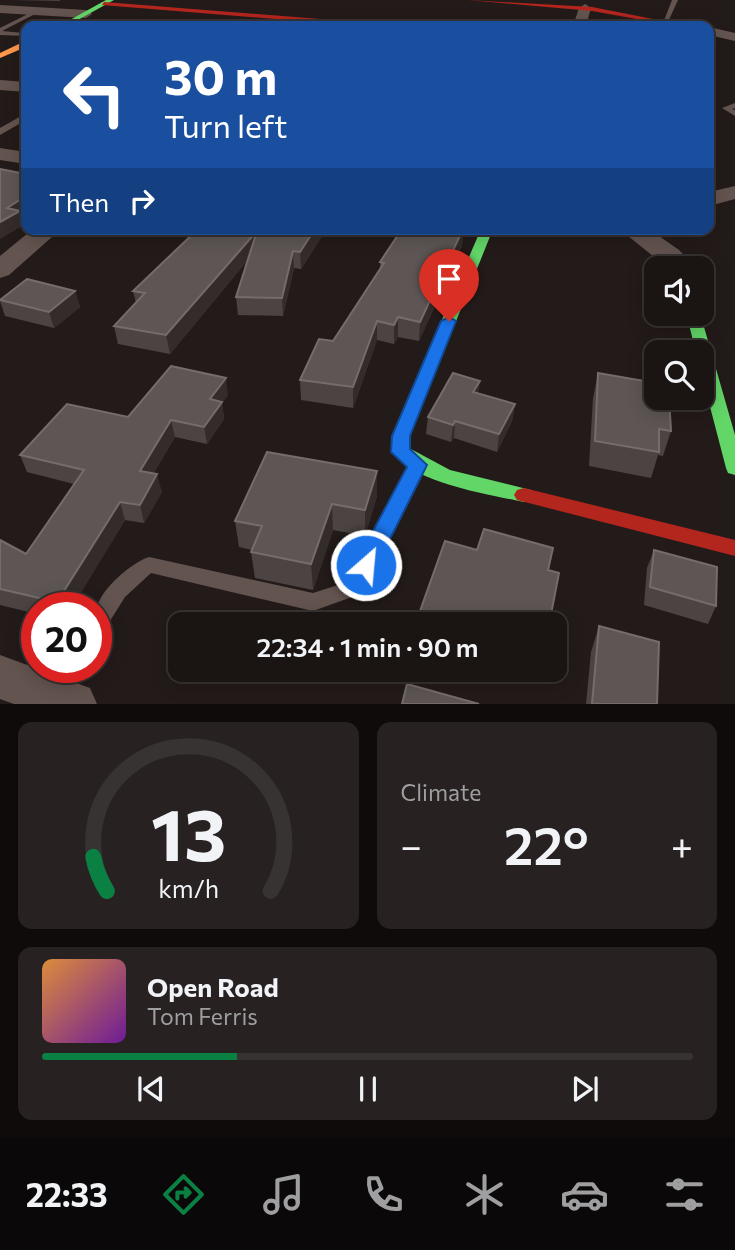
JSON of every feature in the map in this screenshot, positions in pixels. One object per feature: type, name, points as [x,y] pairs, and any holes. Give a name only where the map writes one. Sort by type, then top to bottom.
[{"type":"street","points":[[470,0],[584,8],[659,21]]},
{"type":"street","points":[[72,21],[107,2],[326,21]]},
{"type":"street","points":[[580,21],[584,8]]},
{"type":"street","points":[[0,9],[86,14]]},
{"type":"street","points":[[714,32],[735,37]]},
{"type":"street","points":[[0,56],[21,43]]},
{"type":"street","points":[[0,85],[21,87]]},
{"type":"street","points":[[0,154],[21,157]]},
{"type":"street","points":[[714,198],[735,192]]},
{"type":"street","points":[[0,270],[40,235]]},
{"type":"street","points":[[485,235],[401,436],[400,452],[417,465],[438,474],[735,548]]},
{"type":"street","points":[[645,235],[670,256]]},
{"type":"street","points":[[697,326],[735,468]]},
{"type":"street","points":[[0,677],[66,689]]},
{"type":"lane","points":[[666,21],[676,0]]},
{"type":"lane","points":[[0,31],[38,11]]},
{"type":"lane","points":[[0,31],[21,39]]},
{"type":"lane","points":[[735,105],[726,108],[735,114]]},
{"type":"lane","points":[[0,132],[21,120]]},
{"type":"lane","points":[[112,599],[131,575],[149,565],[313,601],[345,591],[366,565],[417,465]]},
{"type":"building","points":[[0,169],[21,173],[21,199],[7,208],[20,211],[0,222]]},
{"type":"building","points":[[192,235],[254,235],[166,335],[114,326],[145,293],[133,291]]},
{"type":"building","points":[[256,235],[311,235],[300,252],[293,251],[282,298],[236,297]]},
{"type":"building","points":[[398,235],[460,235],[420,322],[398,317],[394,325],[377,321],[353,387],[300,380],[319,339],[333,341],[384,263],[380,262]]},
{"type":"building","points":[[27,279],[75,291],[49,312],[0,300]]},
{"type":"building","points":[[171,366],[226,378],[210,399],[222,402],[204,427],[171,420],[140,471],[157,474],[140,505],[120,502],[63,592],[21,594],[0,589],[0,540],[26,554],[84,470],[20,455],[67,404],[128,417]]},
{"type":"building","points":[[453,373],[480,381],[473,392],[515,404],[499,434],[455,421],[453,425],[428,417]]},
{"type":"building","points":[[598,373],[644,381],[644,410],[670,410],[671,431],[659,429],[659,452],[595,441]]},
{"type":"building","points":[[267,452],[377,471],[365,510],[332,504],[311,564],[251,552],[262,526],[235,521]]},
{"type":"building","points":[[484,529],[553,548],[548,570],[559,573],[552,612],[420,611],[445,541],[477,550]]},
{"type":"building","points":[[654,550],[717,567],[716,606],[650,587]]},
{"type":"building","points":[[599,626],[659,642],[657,704],[592,704]]},
{"type":"building","points":[[407,684],[479,704],[402,704]]},
{"type":"traffic: fast","points":[[71,21],[111,0]]},
{"type":"traffic: fast","points":[[485,235],[401,436],[400,451],[443,475],[524,495]]},
{"type":"traffic: fast","points":[[697,326],[735,468]]},
{"type":"traffic: slow","points":[[0,56],[21,46]]},
{"type":"traffic: jam","points":[[470,0],[592,9],[658,21]]},
{"type":"traffic: jam","points":[[104,4],[320,21]]},
{"type":"traffic: jam","points":[[524,495],[735,548]]},
{"type":"route","points":[[366,565],[417,465],[400,452],[401,436],[449,321]]}]
